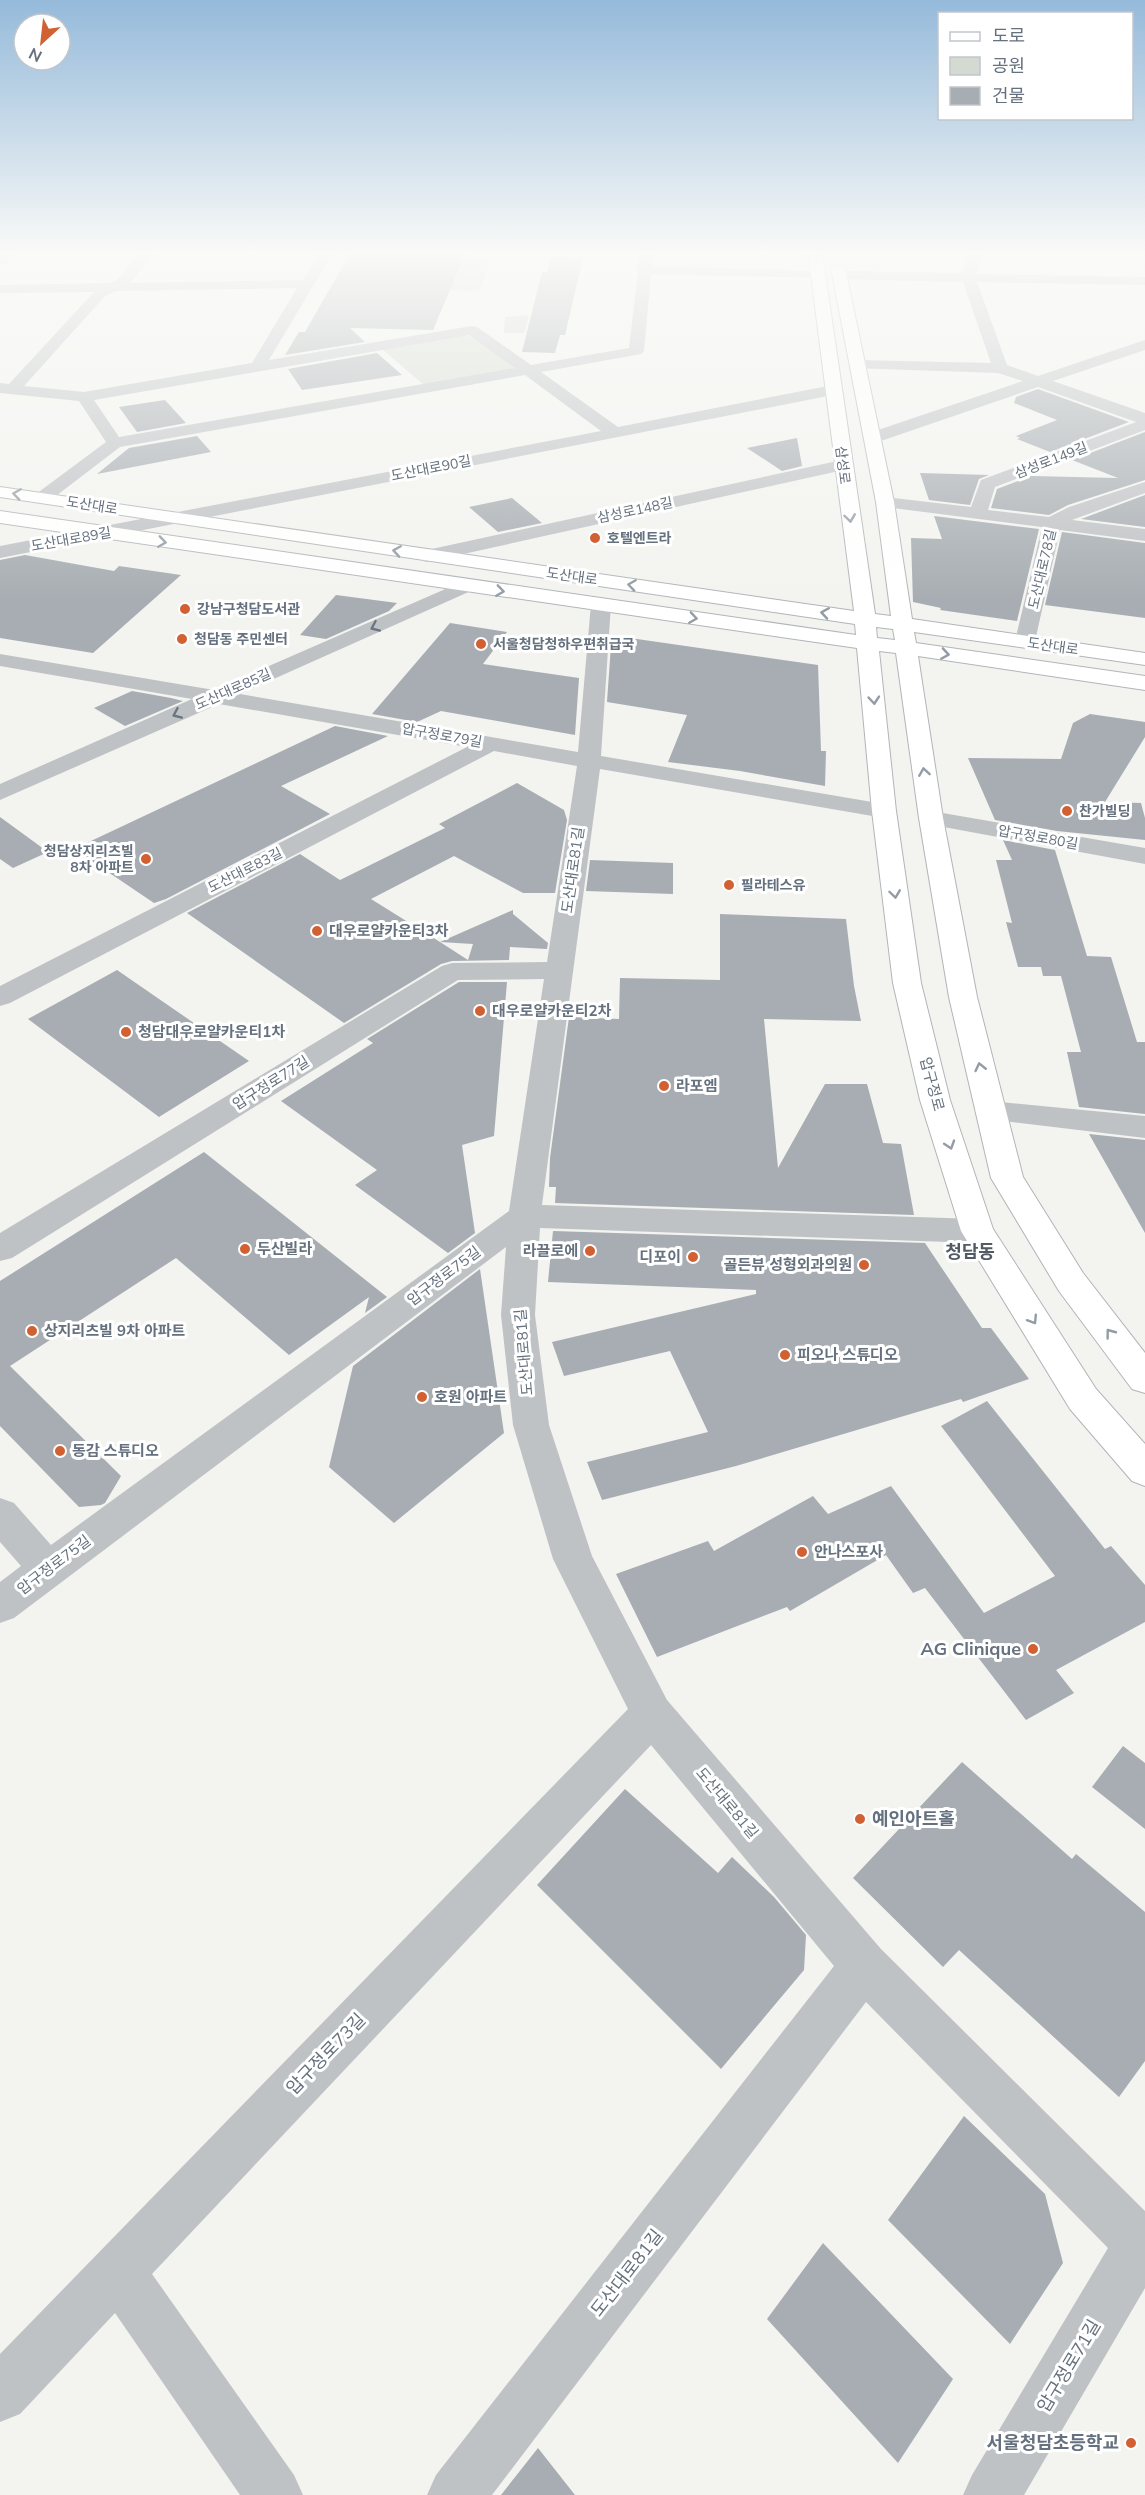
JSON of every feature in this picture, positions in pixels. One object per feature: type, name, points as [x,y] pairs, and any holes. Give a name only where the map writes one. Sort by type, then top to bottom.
[{"type":"main road","name":"삼성로","points":[[830,368],[866,630]]},
{"type":"main road","points":[[858,368],[885,502],[931,818],[963,997],[1007,1178],[1071,1282],[1145,1379]]},
{"type":"main road","name":"도산대로","points":[[0,492],[427,556],[904,636],[1145,683]]},
{"type":"main road","name":"도산대로","points":[[0,517],[601,604],[866,630]]},
{"type":"main road","name":"압구정로","points":[[866,630],[884,811],[907,983],[935,1100],[977,1231],[1083,1399],[1145,1470]]},
{"type":"main road","name":"도산대로","points":[[904,636],[1025,641],[1145,659]]},
{"type":"street","points":[[6,389],[26,368]]},
{"type":"street","points":[[6,389],[84,397],[254,368]]},
{"type":"street","points":[[42,498],[115,443],[535,368]]},
{"type":"street","points":[[1001,368],[1145,419]]},
{"type":"street","points":[[872,438],[1077,368]]},
{"type":"street","points":[[526,370],[614,432]]},
{"type":"street","name":"도산대로90길","points":[[143,526],[833,390]]},
{"type":"street","points":[[84,397],[115,443]]},
{"type":"street","name":"삼성로149길","points":[[978,514],[987,484],[1145,424]]},
{"type":"street","name":"삼성로148길","points":[[427,556],[842,465]]},
{"type":"street","name":"도산대로78길","points":[[1025,641],[1052,524],[1075,511],[1145,487]]},
{"type":"street","points":[[885,502],[1145,535]]},
{"type":"street","name":"도산대로89길","points":[[0,552],[143,526]]},
{"type":"street","name":"도산대로85길","points":[[0,793],[466,586]]},
{"type":"street","name":"도산대로81길","points":[[601,604],[589,762],[524,1216],[518,1316],[531,1425],[573,1559],[652,1714],[864,1966],[1144,2242]]},
{"type":"street","name":"압구정로79길","points":[[0,660],[884,811]]},
{"type":"street","name":"도산대로83길","points":[[0,997],[490,744]]},
{"type":"street","name":"압구정로80길","points":[[931,818],[1145,856]]},
{"type":"street","name":"압구정로77길","points":[[0,1249],[452,972],[558,970]]},
{"type":"street","points":[[990,1111],[1145,1127]]},
{"type":"street","points":[[524,1216],[977,1231]]},
{"type":"street","name":"압구정로75길","points":[[0,1605],[524,1216]]},
{"type":"street","points":[[0,1515],[48,1569]]},
{"type":"street","name":"압구정로73길","points":[[0,2394],[652,1714]]},
{"type":"street","name":"도산대로81길","points":[[456,2495],[864,1966]]},
{"type":"street","name":"압구정로71길","points":[[992,2495],[1144,2242]]},
{"type":"street","points":[[118,2271],[274,2495]]},
{"type":"green space","points":[[405,368],[512,368],[505,372],[425,386]]},
{"type":"building","points":[[395,368],[402,375],[302,390],[288,369]]},
{"type":"building","points":[[1038,389],[1129,422],[1050,452],[1017,439],[1020,438],[1016,436],[1057,420],[1014,403],[1016,397]]},
{"type":"building","points":[[165,400],[186,423],[137,432],[119,407]]},
{"type":"building","points":[[1145,432],[1145,480],[1068,505],[1049,515],[991,508],[997,489],[1031,476],[1118,478],[1072,460]]},
{"type":"building","points":[[197,436],[211,452],[97,474],[129,448]]},
{"type":"building","points":[[797,438],[802,466],[782,471],[747,448]]},
{"type":"building","points":[[920,473],[989,475],[979,479],[970,505],[929,500]]},
{"type":"building","points":[[1145,495],[1145,527],[1081,519]]},
{"type":"building","points":[[512,498],[542,523],[498,532],[469,507]]},
{"type":"building","points":[[934,516],[1039,529],[1017,621],[940,610],[941,608],[913,602],[911,538],[942,539]]},
{"type":"building","points":[[1062,532],[1145,543],[1145,618],[1045,605]]},
{"type":"building","points":[[25,555],[114,571],[119,566],[181,575],[93,653],[0,638],[0,560]]},
{"type":"building","points":[[336,595],[397,603],[389,611],[326,639],[300,635]]},
{"type":"building","points":[[450,623],[507,632],[483,664],[579,678],[575,735],[441,711],[417,722],[372,714]]},
{"type":"building","points":[[616,636],[818,665],[821,751],[826,751],[825,786],[740,771],[668,762],[687,715],[607,702],[611,645]]},
{"type":"building","points":[[132,691],[183,701],[125,726],[94,708]]},
{"type":"building","points":[[1090,714],[1145,722],[1145,737],[1105,802],[1141,803],[1145,818],[1145,840],[1057,831],[995,820],[968,758],[1061,759],[1073,723]]},
{"type":"building","points":[[335,726],[388,736],[281,786],[330,814],[166,899],[154,903],[74,849]]},
{"type":"building","points":[[517,783],[564,810],[567,820],[555,893],[523,893],[454,856],[371,899],[440,942],[513,910],[513,914],[548,943],[547,949],[510,947],[509,960],[452,961],[441,964],[344,1023],[187,913],[300,854],[340,880],[445,828],[439,824]],"holes":[[[440,942],[473,944],[468,960]]]},
{"type":"building","points":[[0,817],[48,852],[13,868],[0,859]]},
{"type":"building","points":[[1003,840],[1055,850],[1087,956],[1111,957],[1137,1042],[1145,1042],[1145,1114],[1079,1107],[1067,1052],[1081,1052],[1061,976],[1043,976],[1041,967],[1018,967],[1006,922],[1012,923],[996,860],[1012,860]]},
{"type":"building","points":[[590,860],[673,863],[673,894],[586,891]]},
{"type":"building","points":[[720,914],[846,919],[854,986],[861,1021],[764,1019],[778,1168],[825,1084],[867,1084],[883,1143],[901,1144],[914,1215],[555,1203],[556,1187],[549,1187],[550,1158],[569,1017],[619,1019],[620,978],[720,980]]},
{"type":"building","name":"청담대우로얄카운티1차","points":[[117,970],[249,1061],[159,1117],[28,1019]]},
{"type":"building","points":[[459,982],[507,982],[494,1136],[462,1145],[475,1233],[448,1253],[355,1185],[377,1170],[281,1101],[373,1043],[367,1039]]},
{"type":"building","points":[[1089,1134],[1145,1140],[1145,1233]]},
{"type":"building","points":[[204,1152],[387,1297],[365,1313],[369,1297],[289,1355],[176,1258],[10,1366],[121,1476],[105,1503],[79,1507],[0,1426],[0,1281]]},
{"type":"building","points":[[553,1231],[925,1243],[982,1328],[991,1328],[1029,1379],[963,1402],[961,1399],[736,1466],[602,1500],[587,1462],[708,1432],[670,1351],[564,1376],[552,1342],[756,1294],[756,1290],[548,1282]]},
{"type":"building","name":"호원 아파트","points":[[480,1269],[504,1433],[394,1523],[329,1467],[353,1366]]},
{"type":"building","points":[[987,1401],[1105,1549],[1111,1546],[1145,1585],[1145,1622],[1056,1670],[1074,1693],[1026,1720],[925,1588],[913,1593],[886,1555],[790,1611],[787,1607],[657,1657],[616,1574],[708,1541],[714,1551],[813,1496],[828,1514],[891,1486],[984,1613],[1055,1576],[941,1426]]},
{"type":"building","points":[[1123,1746],[1145,1763],[1145,1829],[1092,1787]]},
{"type":"building","points":[[962,1762],[1072,1859],[1076,1854],[1145,1912],[1145,2061],[1119,2097],[959,1950],[943,1967],[853,1878]]},
{"type":"building","points":[[625,1789],[718,1873],[732,1857],[774,1897],[806,1935],[804,1970],[721,2069],[537,1885]]},
{"type":"building","points":[[964,2116],[1045,2194],[1063,2263],[1010,2344],[888,2220]]},
{"type":"building","points":[[823,2243],[953,2379],[898,2463],[767,2319]]},
{"type":"building","points":[[538,2448],[575,2495],[501,2495]]},
{"type":"place","name":"호텔엔트라","points":[[595,538]]},
{"type":"place","name":"강남구청담도서관","points":[[185,609]]},
{"type":"place","name":"청담동 주민센터","points":[[182,639]]},
{"type":"place","name":"서울청담청하우편취급국","points":[[481,644]]},
{"type":"place","name":"찬가빌딩","points":[[1067,811]]},
{"type":"place","name":"청담상지리츠빌 8차 아파트","points":[[146,859]]},
{"type":"place","name":"필라테스유","points":[[729,885]]},
{"type":"place","name":"대우로얄카운티3차","points":[[317,931]]},
{"type":"place","name":"대우로얄카운티2차","points":[[480,1011]]},
{"type":"place","name":"청담대우로얄카운티1차","points":[[126,1032]]},
{"type":"place","name":"라포엠","points":[[664,1086]]},
{"type":"place","name":"두산빌라","points":[[245,1249]]},
{"type":"place","name":"라끌로에","points":[[590,1251]]},
{"type":"place","name":"디포이","points":[[693,1257]]},
{"type":"place","name":"골든뷰 성형외과의원","points":[[864,1265]]},
{"type":"place","name":"상지리츠빌 9차 아파트","points":[[32,1331]]},
{"type":"place","name":"피오나 스튜디오","points":[[785,1355]]},
{"type":"place","name":"호원 아파트","points":[[422,1397]]},
{"type":"place","name":"동감 스튜디오","points":[[60,1451]]},
{"type":"place","name":"안나스포사","points":[[802,1552]]},
{"type":"place","name":"AG Clinique","points":[[1033,1649]]},
{"type":"place","name":"예인아트홀","points":[[860,1819]]},
{"type":"place","name":"서울청담초등학교","points":[[1131,2443]]},
{"type":"district","name":"청담동","points":[[970,1252]]}]
